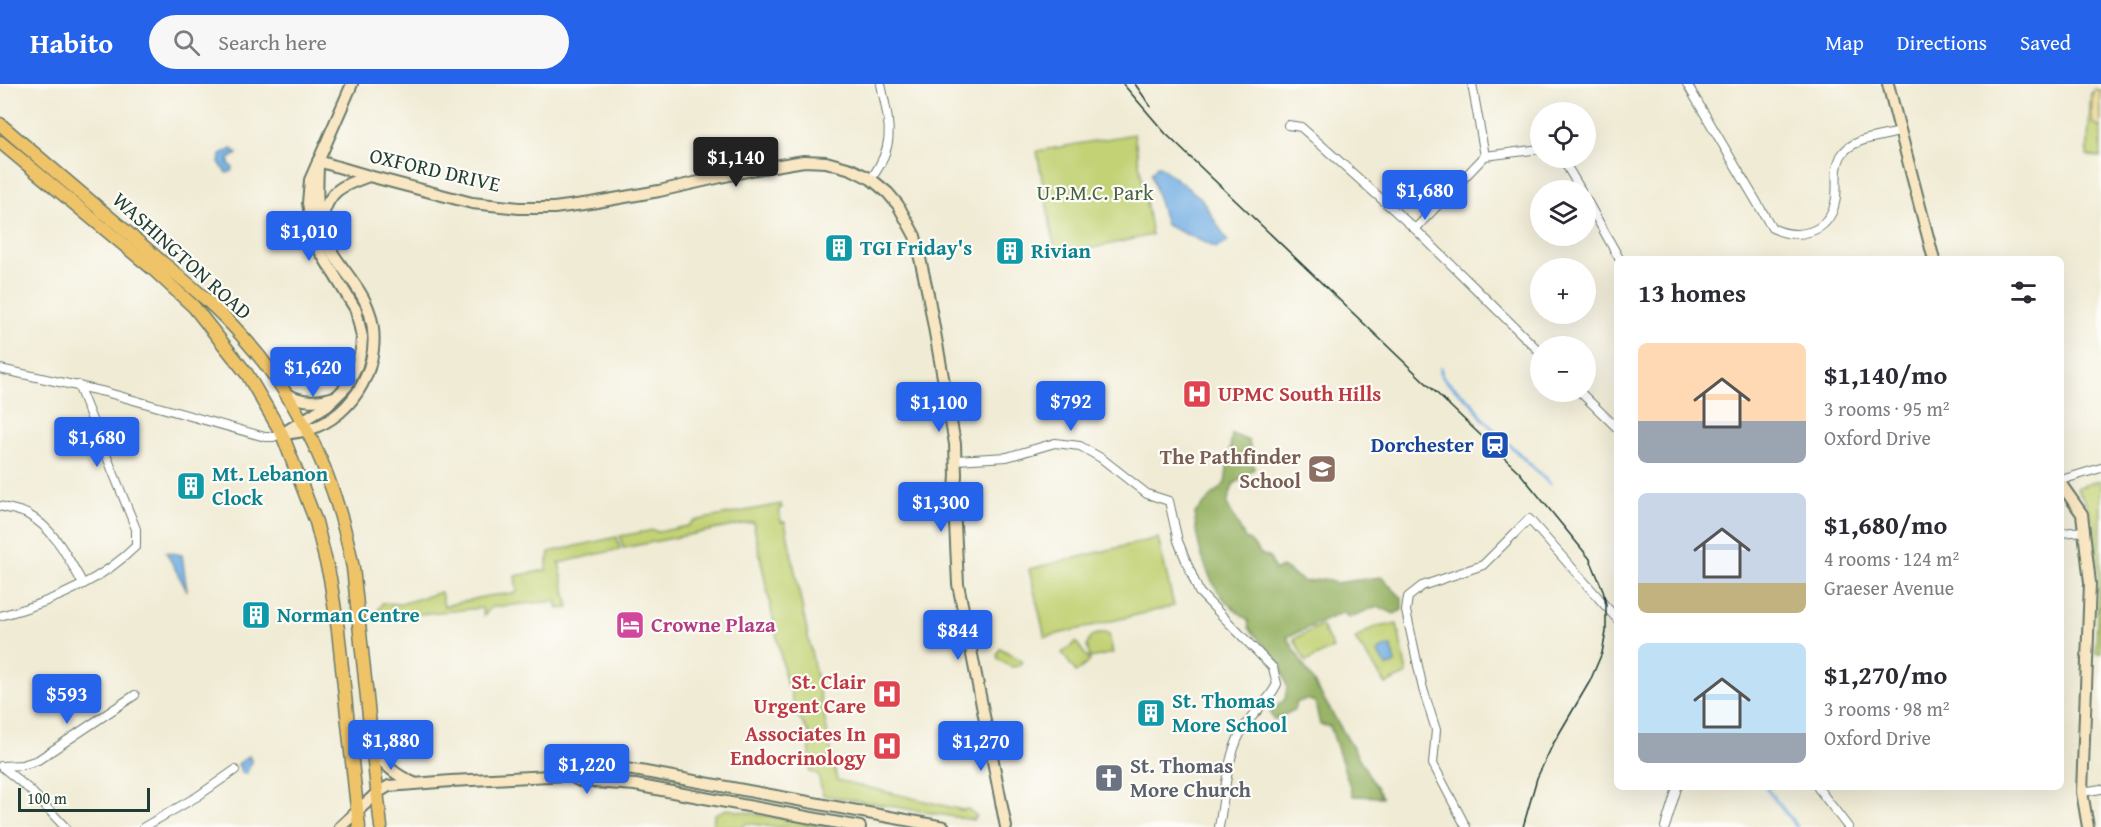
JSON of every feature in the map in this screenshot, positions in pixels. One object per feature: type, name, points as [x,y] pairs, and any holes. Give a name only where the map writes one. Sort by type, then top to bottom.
[{"type":"main road","name":"WASHINGTON ROAD","points":[[0,124],[222,315],[264,362],[305,425],[327,472],[346,531],[353,568],[381,827]]},
{"type":"main road","name":"WASHINGTON ROAD","points":[[0,142],[154,270],[194,307],[247,374],[282,434],[316,522],[330,578],[338,630],[359,827]]},
{"type":"street","points":[[305,425],[337,396],[353,376],[362,337],[356,310],[321,253],[312,230],[308,203],[309,182],[352,84]]},
{"type":"street","points":[[871,179],[881,165],[889,143],[888,122],[880,84]]},
{"type":"street","points":[[1472,84],[1485,156]]},
{"type":"street","points":[[1687,84],[1772,228],[1784,234],[1796,235],[1812,232],[1831,214],[1836,201],[1837,168],[1841,156],[1848,148],[1856,142],[1900,132]]},
{"type":"street","points":[[1888,84],[1933,256]]},
{"type":"street","points":[[1288,126],[1301,127],[1415,229],[1530,342]]},
{"type":"street","points":[[1415,229],[1485,156],[1530,150]]},
{"type":"street","points":[[0,369],[78,385],[265,437],[273,437],[338,413],[355,397],[369,369],[374,343],[370,314],[331,250],[321,224],[316,198],[318,161]]},
{"type":"street","name":"OXFORD DRIVE","points":[[318,161],[472,203],[519,208],[554,208],[591,203],[804,161],[835,164],[871,179],[888,193],[898,205],[915,236],[920,251],[952,426],[956,460],[954,504],[958,584],[1006,827]]},
{"type":"street","points":[[321,224],[326,204],[336,190],[369,176]]},
{"type":"street","points":[[1596,217],[1618,256]]},
{"type":"street","points":[[0,616],[56,598],[123,560],[136,546],[136,529],[78,385]]},
{"type":"street","points":[[286,394],[312,402],[337,396]]},
{"type":"street","points":[[1590,402],[1614,425]]},
{"type":"street","points":[[956,460],[1007,457],[1055,443],[1080,446],[1101,458],[1147,494],[1169,501],[1178,541],[1199,592],[1273,668],[1277,684],[1270,698],[1242,729],[1236,742],[1231,757],[1220,827]]},
{"type":"street","points":[[2064,481],[2101,468]]},
{"type":"street","points":[[2064,487],[2082,514],[2090,584],[2082,792],[2088,827]]},
{"type":"street","points":[[0,506],[26,514],[44,526],[62,547],[83,584]]},
{"type":"street","points":[[1466,827],[1433,764],[1436,730],[1423,689],[1406,611],[1408,597],[1422,586],[1483,565],[1529,519],[1614,617]]},
{"type":"street","points":[[2064,533],[2085,531]]},
{"type":"street","points":[[1,766],[22,765],[38,760],[135,694]]},
{"type":"street","points":[[373,748],[383,764],[390,770],[414,783]]},
{"type":"street","points":[[1,766],[29,789],[65,827]]},
{"type":"street","points":[[340,827],[357,809],[389,786],[569,775],[580,768],[589,767],[640,771],[944,827]]},
{"type":"street","points":[[144,827],[198,796],[235,770]]},
{"type":"street","points":[[569,775],[580,781],[635,785],[860,827]]},
{"type":"street","points":[[2082,792],[2101,789]]},
{"type":"street","points":[[1665,827],[1676,790]]},
{"type":"street","points":[[1820,790],[1848,827]]},
{"type":"green space","points":[[2101,91],[2101,157],[2087,156],[2091,93]]},
{"type":"green space","name":"U.P.M.C. Park","points":[[1134,134],[1152,235],[1056,256],[1037,151]]},
{"type":"green space","points":[[1232,434],[1249,441],[1254,469],[1233,485],[1227,504],[1245,538],[1262,555],[1269,556],[1275,570],[1282,567],[1305,582],[1324,579],[1335,583],[1381,577],[1402,598],[1402,610],[1394,614],[1378,606],[1348,618],[1344,612],[1287,637],[1382,797],[1353,796],[1330,726],[1320,725],[1315,702],[1306,699],[1296,703],[1294,710],[1274,720],[1270,713],[1285,699],[1287,687],[1281,665],[1249,628],[1248,620],[1223,598],[1206,569],[1199,546],[1195,513],[1225,483]]},
{"type":"green space","points":[[2101,480],[2101,653],[2096,653],[2098,582],[2095,528],[2085,501],[2076,488]]},
{"type":"green space","points":[[781,504],[782,508],[779,508],[781,522],[785,522],[837,780],[962,810],[968,809],[977,816],[973,820],[823,795],[818,774],[810,772],[810,734],[796,714],[790,689],[787,686],[753,522],[623,548],[620,536],[688,526],[693,521]]},
{"type":"green space","points":[[617,537],[620,549],[559,563],[569,608],[558,609],[556,601],[491,607],[484,616],[482,608],[378,618],[375,616],[382,603],[401,604],[441,592],[444,606],[487,596],[517,593],[515,576],[546,570],[549,552]]},
{"type":"green space","points":[[1158,538],[1174,606],[1045,637],[1029,569]]},
{"type":"green space","points":[[1397,624],[1407,674],[1386,684],[1355,639],[1374,627]]},
{"type":"green space","points":[[1321,625],[1333,648],[1306,662],[1294,639]]},
{"type":"green space","points":[[1109,634],[1113,653],[1090,658],[1087,645],[1091,636]]},
{"type":"green space","points":[[1076,642],[1090,661],[1076,672],[1062,653]]},
{"type":"green space","points":[[1000,648],[1022,661],[1019,666],[1011,667],[998,659]]},
{"type":"green space","points":[[727,809],[829,827],[772,827],[746,823],[744,827],[714,827],[715,814]]},
{"type":"sand","points":[[2095,90],[2101,92],[2101,128],[2093,124],[2092,120],[2092,101]]},
{"type":"water","points":[[233,149],[237,154],[229,159],[229,164],[233,168],[231,172],[226,173],[219,162],[222,153]]},
{"type":"water","points":[[1158,165],[1201,198],[1228,242],[1216,248],[1166,225],[1151,174]]},
{"type":"water","points":[[166,552],[182,555],[187,591]]},
{"type":"water","points":[[1391,646],[1395,663],[1387,667],[1377,652]]},
{"type":"water","points":[[249,756],[252,762],[246,774],[242,773],[238,764]]},
{"type":"waterway","points":[[1441,367],[1441,374],[1445,380],[1472,403],[1484,420],[1550,484]]},
{"type":"waterway","points":[[1768,790],[1797,827]]},
{"type":"tram line","points":[[1123,84],[1166,134],[1519,472],[1590,559],[1603,590],[1606,605],[1606,632],[1602,653],[1590,681],[1553,744],[1537,778],[1523,827]]},
{"type":"tram line","points":[[1135,84],[1151,107]]},
{"type":"place","name":"TGI Friday's","points":[[839,248]]},
{"type":"place","name":"Rivian","points":[[1010,251]]},
{"type":"place","name":"UPMC South Hills","points":[[1197,394]]},
{"type":"place","name":"Dorchester","points":[[1495,445]]},
{"type":"place","name":"The Pathfinder School","points":[[1322,469]]},
{"type":"place","name":"Mt. Lebanon Clock","points":[[191,486]]},
{"type":"place","name":"Norman Centre","points":[[256,615]]},
{"type":"place","name":"Crowne Plaza","points":[[630,625]]},
{"type":"place","name":"St. Clair Urgent Care","points":[[887,694]]},
{"type":"place","name":"St. Thomas More School","points":[[1151,713]]},
{"type":"place","name":"Associates In Endocrinology","points":[[887,746]]},
{"type":"place","name":"St. Thomas More Church","points":[[1109,778]]}]
